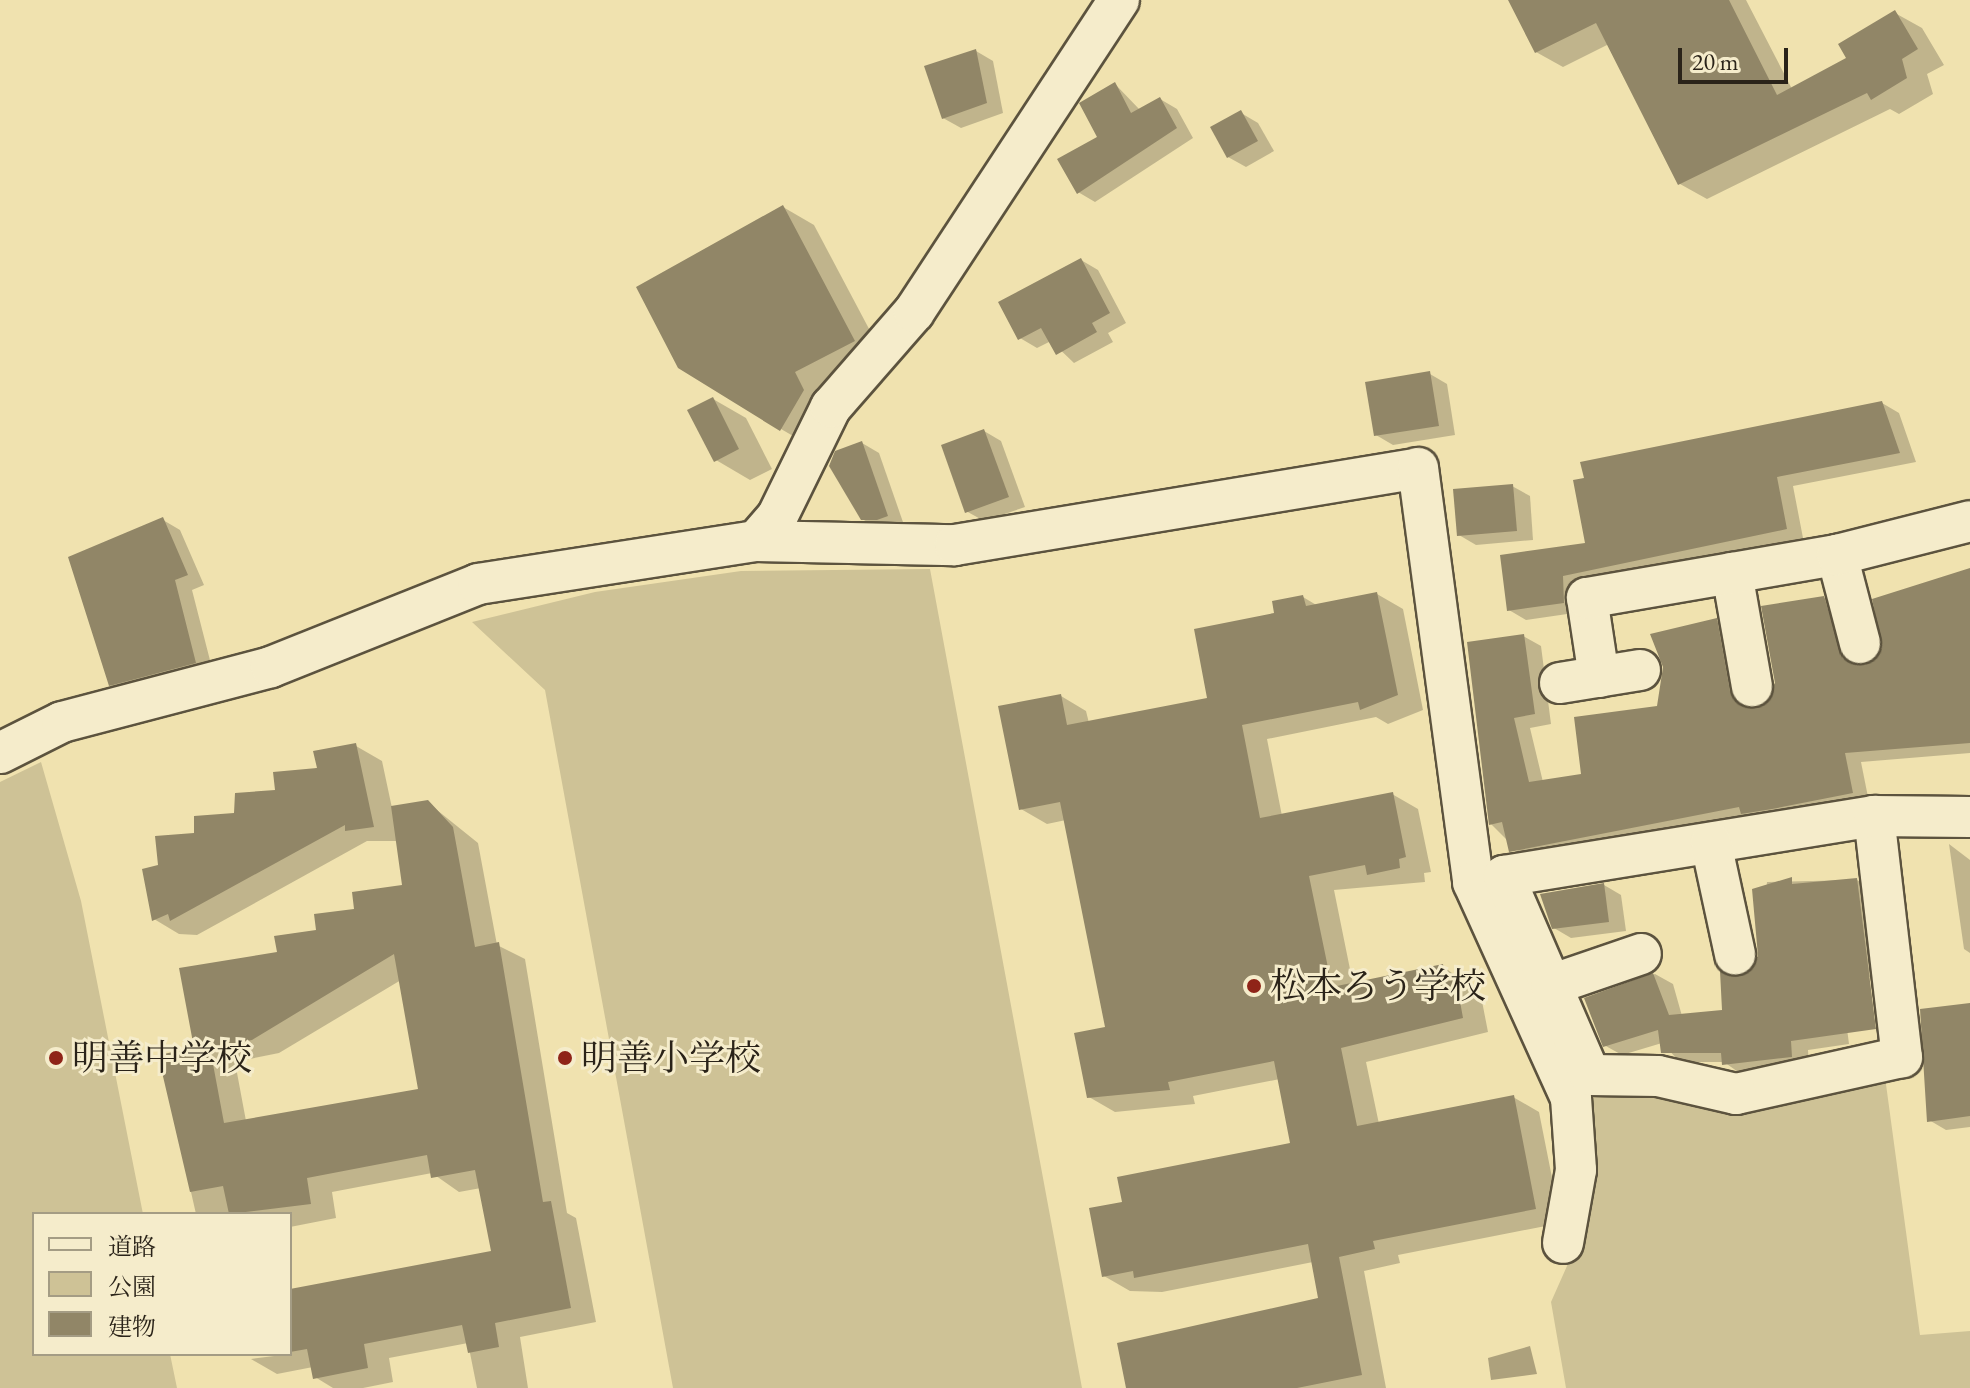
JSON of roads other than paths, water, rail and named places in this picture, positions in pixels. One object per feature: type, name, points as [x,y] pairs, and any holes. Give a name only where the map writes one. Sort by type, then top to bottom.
[{"type":"street","points":[[756,541],[777,517],[831,407],[914,312],[1119,0]]},
{"type":"street","points":[[0,753],[56,740],[271,667],[478,584],[756,541],[955,545],[1418,468],[1473,882],[1571,1098],[1576,1170],[1563,1243]]},
{"type":"street","points":[[1599,677],[1587,598],[1837,555],[1970,521]]},
{"type":"street","points":[[1837,555],[1860,643]]},
{"type":"street","points":[[1732,573],[1752,686]]},
{"type":"street","points":[[1560,683],[1640,670]]},
{"type":"street","points":[[1874,816],[1902,1057],[1736,1094],[1658,1076],[1590,1075],[1504,876],[1874,816],[1970,817]]},
{"type":"street","points":[[1711,843],[1735,954]]},
{"type":"street","points":[[1551,985],[1641,954]]},
{"type":"place","name":"松本ろう学校","points":[[1254,986]]},
{"type":"place","name":"明善中学校","points":[[56,1058]]},
{"type":"place","name":"明善小学校","points":[[565,1058]]}]
